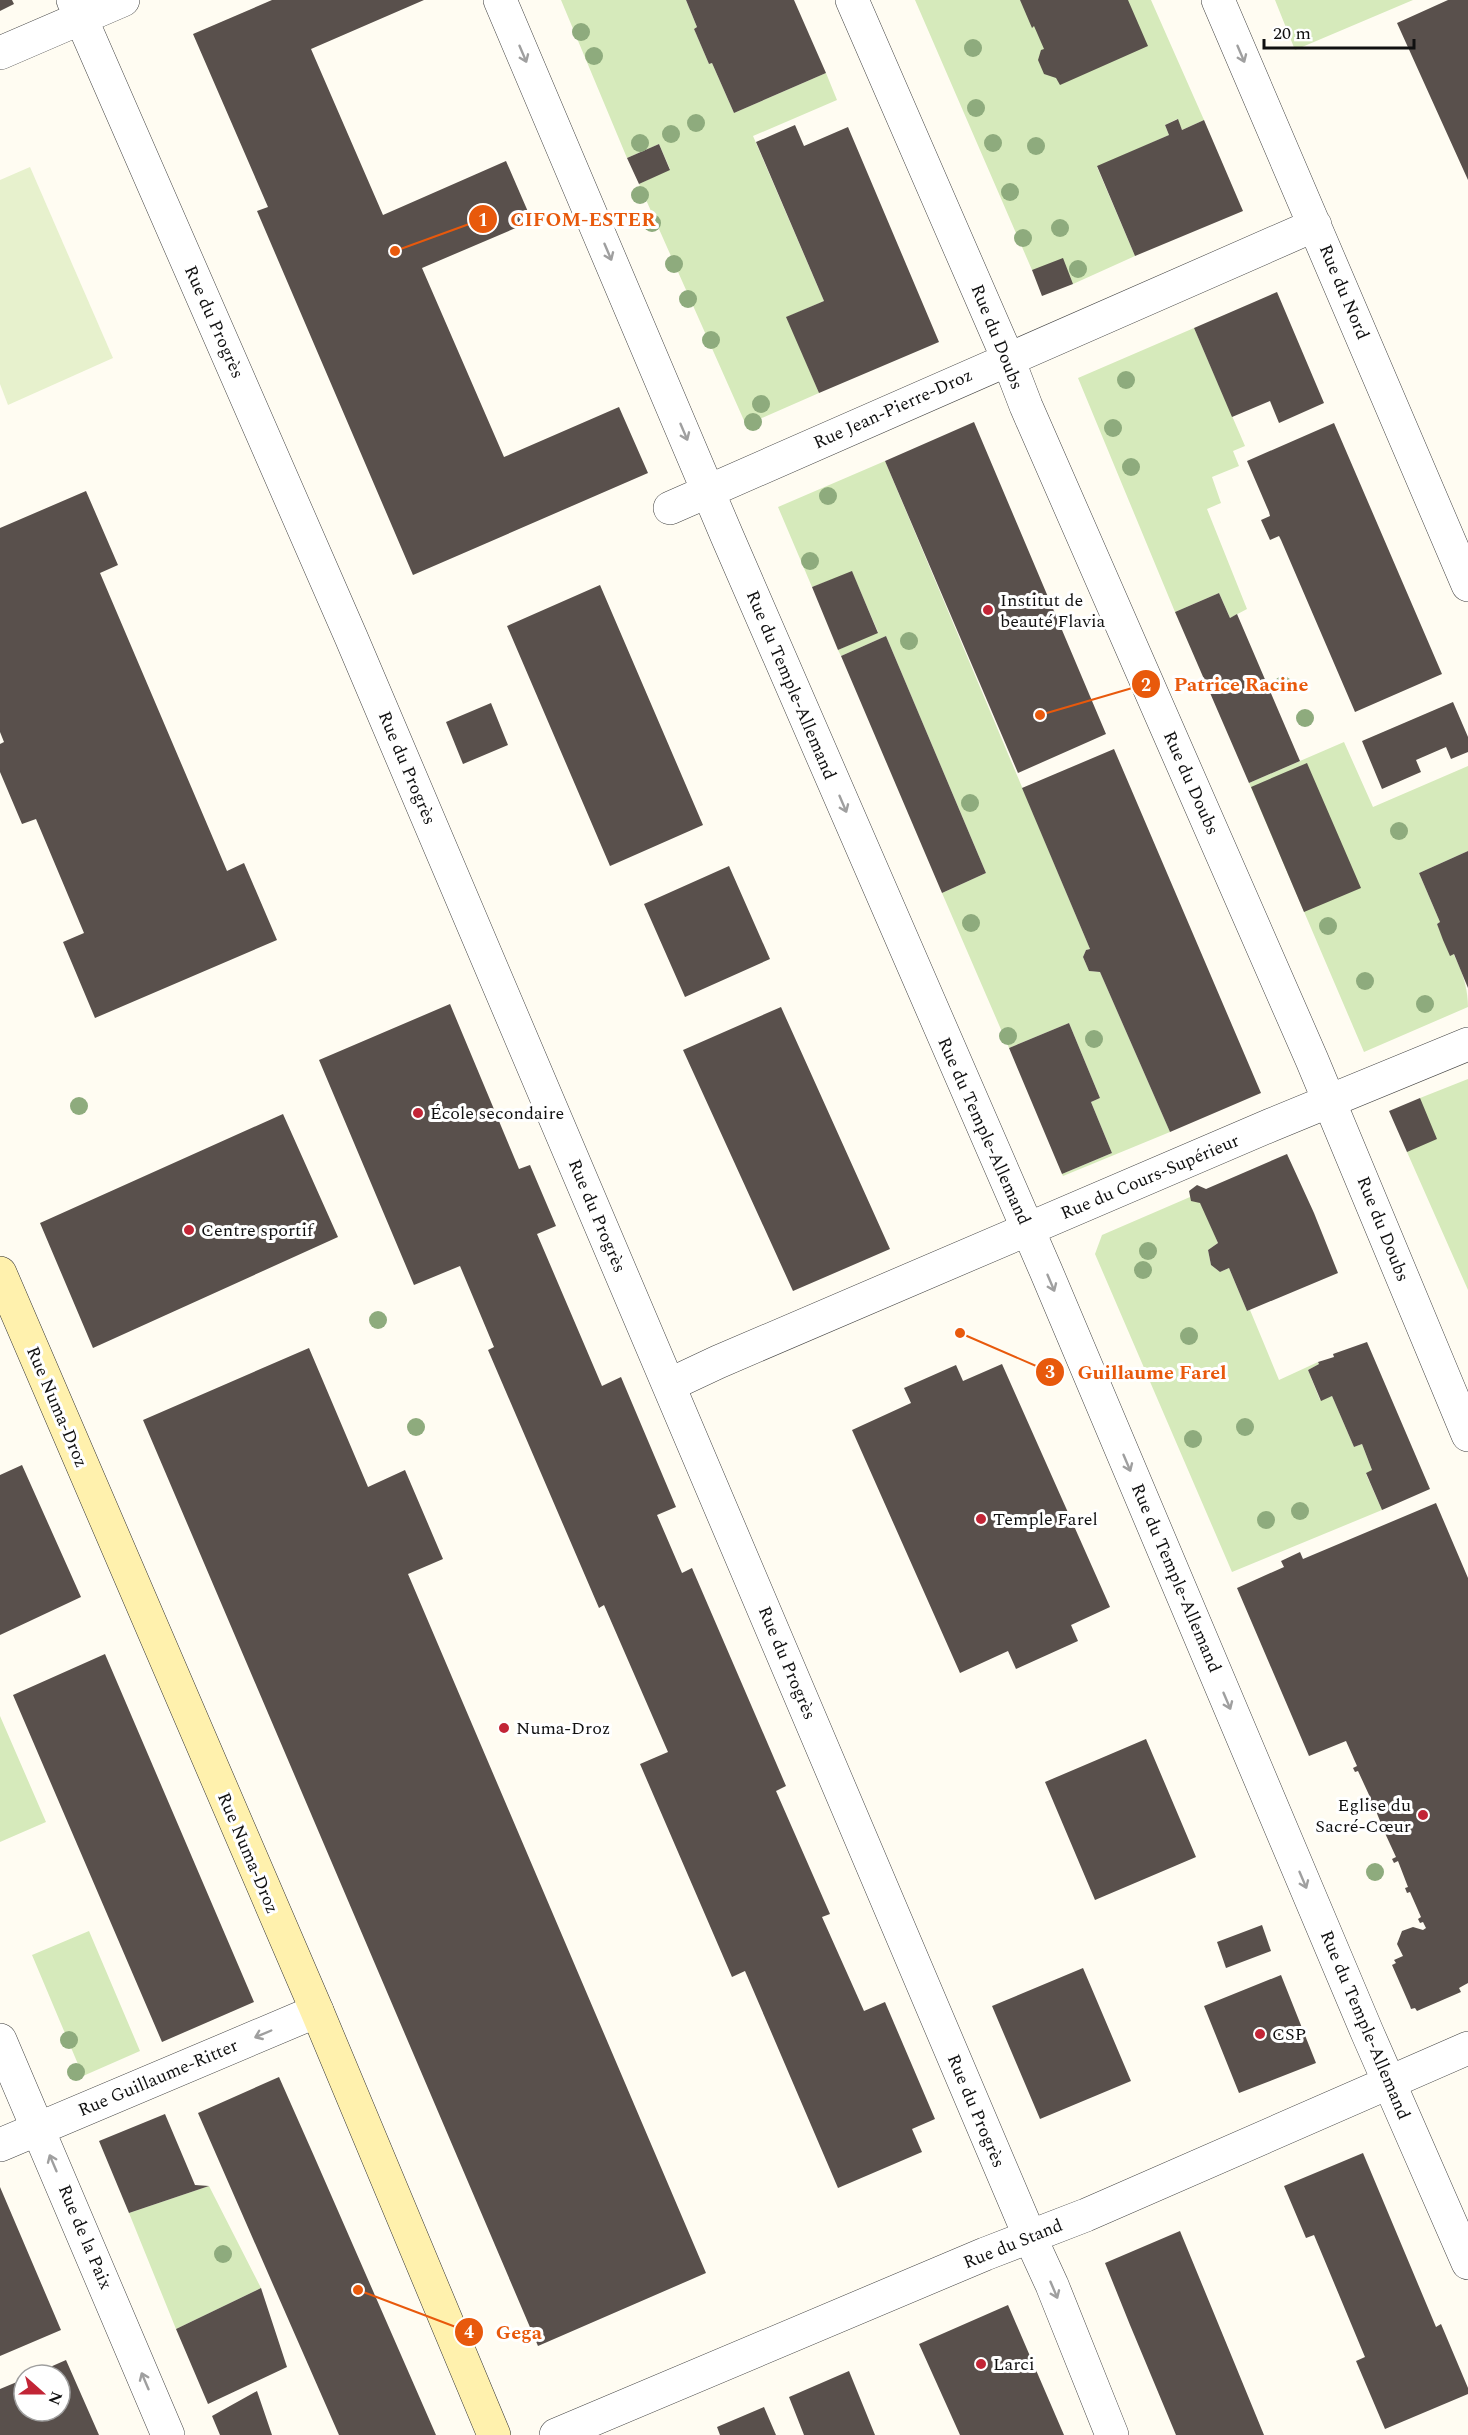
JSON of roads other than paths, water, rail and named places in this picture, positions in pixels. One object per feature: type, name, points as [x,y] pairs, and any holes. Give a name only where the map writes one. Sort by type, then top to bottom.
[{"type":"main road","name":"Rue Numa-Droz","points":[[0,1273],[317,2011],[494,2435]]},
{"type":"street","points":[[0,52],[77,9],[123,0]]},
{"type":"street","name":"Rue du Temple-Allemand","points":[[500,0],[1027,1230],[1389,2083],[1468,2263]]},
{"type":"street","name":"Rue du Doubs","points":[[852,0],[1008,359],[1026,406],[1330,1102],[1468,1435]]},
{"type":"street","name":"Rue du Nord","points":[[1218,0],[1468,585]]},
{"type":"street","name":"Rue du Progrès","points":[[77,9],[351,637],[1052,2285],[1112,2435]]},
{"type":"street","name":"Rue Jean-Pierre-Droz","points":[[670,508],[1315,225]]},
{"type":"street","name":"Rue du Cours-Supérieur","points":[[669,1385],[1027,1230],[1468,1044]]},
{"type":"street","name":"Rue Guillaume-Ritter","points":[[0,2145],[317,2011]]},
{"type":"street","name":"Rue de la Paix","points":[[0,2040],[168,2435]]},
{"type":"street","name":"Rue du Stand","points":[[556,2435],[1086,2215],[1468,2048]]},
{"type":"place","name":"CIFOM-ESTER","points":[[395,251]]},
{"type":"place","name":"Institut de beauté Flavia","points":[[988,610]]},
{"type":"place","name":"Patrice Racine","points":[[1040,715]]},
{"type":"place","name":"École secondaire","points":[[418,1113]]},
{"type":"place","name":"Centre sportif","points":[[189,1230]]},
{"type":"place","name":"Guillaume Farel","points":[[960,1333]]},
{"type":"place","name":"Temple Farel","points":[[981,1519]]},
{"type":"place","name":"Numa-Droz","points":[[504,1728]]},
{"type":"place","name":"Eglise du Sacré-Cœur","points":[[1423,1815]]},
{"type":"place","name":"CSP","points":[[1260,2034]]},
{"type":"place","name":"Gega","points":[[358,2290]]},
{"type":"place","name":"Larci","points":[[981,2364]]}]
